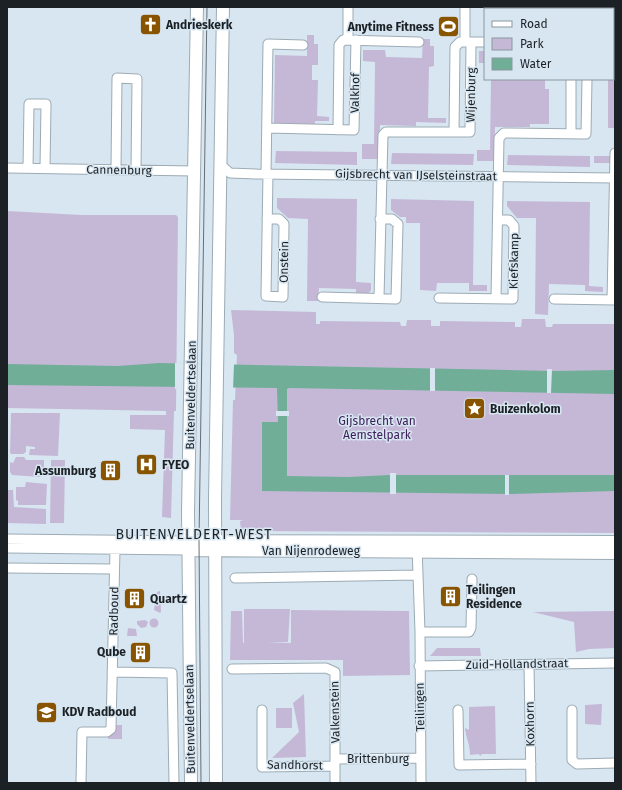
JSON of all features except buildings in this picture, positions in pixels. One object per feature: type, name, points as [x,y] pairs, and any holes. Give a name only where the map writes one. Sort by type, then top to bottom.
[{"type":"main road","name":"Buitenveldertselaan","points":[[190,783],[188,545],[197,7]]},
{"type":"main road","points":[[216,783],[215,546],[223,7]]},
{"type":"main road","name":"Van Nijenrodeweg","points":[[188,545],[417,546],[615,542]]},
{"type":"main road","name":"Van Nijenrodeweg","points":[[417,546],[615,553]]},
{"type":"street","name":"Valkhof","points":[[267,128],[354,130],[352,40],[348,7]]},
{"type":"street","name":"Wijenburg","points":[[382,174],[384,135],[386,132],[470,132],[468,42],[465,7]]},
{"type":"street","name":"Valkhof","points":[[338,130],[339,45],[343,40],[352,40]]},
{"type":"street","points":[[352,40],[419,42]]},
{"type":"street","name":"Wijenburg","points":[[454,132],[455,47],[460,42],[468,42]]},
{"type":"street","points":[[468,42],[484,42]]},
{"type":"street","name":"Onstein","points":[[267,218],[279,219],[284,224],[283,296],[266,296],[268,44],[303,44]]},
{"type":"street","points":[[116,169],[117,78],[138,78],[136,170]]},
{"type":"street","points":[[570,134],[571,80]]},
{"type":"street","name":"Kiefskamp","points":[[496,299],[499,138],[504,133],[586,134],[587,80]]},
{"type":"street","points":[[28,168],[29,104],[46,104],[45,168]]},
{"type":"street","points":[[554,299],[614,300],[615,153]]},
{"type":"street","name":"Gijsbrecht van IJselsteinstraat","points":[[220,165],[230,173],[615,178]]},
{"type":"street","name":"Cannenburg","points":[[7,168],[194,171]]},
{"type":"street","points":[[379,298],[382,174]]},
{"type":"street","points":[[322,297],[396,298],[398,224],[392,219],[380,219]]},
{"type":"street","name":"Kiefskamp","points":[[439,298],[513,299],[514,226],[509,220],[498,220]]},
{"type":"street","name":"Van Nijenrodeweg","points":[[7,539],[188,545]]},
{"type":"street","name":"Van Nijenrodeweg","points":[[7,548],[115,549],[188,545]]},
{"type":"street","name":"Teilingen","points":[[417,546],[420,632],[420,783]]},
{"type":"street","name":"Radboud","points":[[81,783],[82,732],[107,732],[111,729],[115,549]]},
{"type":"street","points":[[7,568],[114,569]]},
{"type":"street","name":"Van Nijenrodeweg","points":[[235,578],[417,575]]},
{"type":"street","points":[[420,632],[469,632],[472,628],[472,579]]},
{"type":"street","name":"Zuid-Hollandstraat","points":[[419,666],[615,663]]},
{"type":"street","name":"Koxhorn","points":[[530,665],[531,783]]},
{"type":"street","name":"Valkenstein","points":[[232,669],[326,668],[335,672],[335,783]]},
{"type":"street","name":"Buitenveldertselaan","points":[[112,672],[172,673],[174,783]]},
{"type":"street","name":"Sandhorst","points":[[262,710],[262,767],[336,762]]},
{"type":"street","points":[[458,710],[459,765],[531,764]]},
{"type":"street","points":[[572,710],[572,760],[577,764],[615,763]]},
{"type":"street","name":"Brittenburg","points":[[336,762],[420,758]]},
{"type":"green space","points":[[307,35],[314,35],[314,44],[318,44],[318,65],[312,65],[312,80],[318,80],[317,116],[329,117],[329,121],[315,121],[315,124],[274,123],[275,55],[307,56]]},
{"type":"green space","points":[[423,39],[430,39],[430,46],[434,46],[434,66],[429,67],[428,118],[446,118],[446,123],[416,122],[416,126],[380,125],[379,159],[362,159],[362,144],[374,144],[375,62],[363,61],[363,50],[385,50],[386,57],[422,58]]},
{"type":"green space","points":[[479,51],[484,51],[484,63],[479,63]]},
{"type":"green space","points":[[615,53],[615,128],[608,128],[608,80],[614,80]]},
{"type":"green space","points":[[491,80],[545,80],[545,89],[549,89],[549,124],[530,124],[530,127],[495,127],[494,161],[477,161],[477,150],[490,150]]},
{"type":"green space","points":[[276,151],[357,152],[357,165],[275,163]]},
{"type":"green space","points":[[392,153],[474,154],[473,165],[391,164]]},
{"type":"green space","points":[[508,155],[590,156],[590,167],[507,165]]},
{"type":"green space","points":[[594,156],[610,156],[610,163],[594,163]]},
{"type":"green space","points":[[277,198],[357,199],[356,282],[371,283],[371,290],[368,294],[356,294],[356,289],[319,288],[318,301],[307,301],[308,219],[288,218],[277,208]]},
{"type":"green space","points":[[391,199],[474,201],[473,285],[487,285],[487,291],[469,291],[469,283],[437,283],[436,291],[420,290],[420,223],[406,223],[406,217],[400,217],[391,210]]},
{"type":"green space","points":[[507,201],[590,202],[589,286],[603,287],[603,292],[585,291],[585,285],[549,284],[548,315],[535,314],[536,218],[517,218],[507,206]]},
{"type":"green space","points":[[7,211],[82,215],[176,215],[178,217],[176,411],[174,411],[171,518],[162,517],[165,430],[130,429],[130,415],[166,415],[166,411],[7,408]]},
{"type":"green space","name":"Gijsbrecht van Aemstelpark","points":[[231,310],[316,312],[316,324],[320,324],[320,321],[400,322],[401,326],[406,326],[407,320],[431,320],[431,326],[440,326],[440,321],[515,322],[515,327],[521,327],[522,319],[545,319],[546,327],[552,327],[553,324],[615,324],[615,533],[241,531],[240,521],[243,520],[230,520],[233,400],[235,400],[237,355],[234,353],[234,335]]},
{"type":"green space","points":[[11,413],[60,413],[58,456],[29,455],[30,449],[35,449],[35,447],[26,446],[26,452],[23,454],[11,454]]},
{"type":"green space","points":[[16,457],[24,457],[26,460],[44,460],[44,474],[40,474],[40,477],[12,475],[10,472],[10,462],[13,463]]},
{"type":"green space","points":[[51,460],[65,460],[64,523],[50,523]]},
{"type":"green space","points":[[26,482],[47,484],[46,505],[18,505],[18,501],[16,500],[16,487],[25,487]]},
{"type":"green space","points":[[7,490],[13,490],[14,507],[46,509],[46,524],[7,523]]},
{"type":"green space","points":[[160,591],[160,613],[154,610],[157,592]]},
{"type":"green space","points":[[244,609],[290,609],[288,642],[268,643],[291,643],[291,610],[409,611],[410,675],[343,676],[343,660],[230,660],[231,611],[242,611],[244,643]]},
{"type":"green space","points":[[615,611],[615,648],[589,649],[576,652],[574,622],[533,612]]},
{"type":"green space","points":[[154,618],[159,623],[154,628],[149,623]]},
{"type":"green space","points":[[145,620],[148,622],[146,627],[141,628],[137,624],[137,621]]},
{"type":"green space","points":[[128,628],[136,629],[137,636],[127,636]]},
{"type":"green space","points":[[437,648],[480,648],[481,656],[430,656]]},
{"type":"green space","points":[[304,694],[306,757],[272,758],[299,732],[293,703]]},
{"type":"green space","points":[[602,704],[601,725],[585,724],[585,705]]},
{"type":"green space","points":[[495,706],[496,754],[482,754],[480,756],[479,754],[470,755],[465,728],[469,730],[469,707]]},
{"type":"green space","points":[[276,708],[292,708],[292,728],[276,728]]},
{"type":"green space","points":[[115,725],[122,725],[122,739],[108,739],[108,735]]},
{"type":"water","points":[[159,363],[554,371],[615,370],[615,394],[289,388],[287,389],[287,476],[615,475],[615,491],[511,494],[262,491],[262,422],[278,422],[277,388],[7,385],[7,364],[118,366]]},
{"type":"pier","points":[[175,363],[234,364],[233,390],[175,389]]},
{"type":"pier","points":[[430,368],[435,368],[435,391],[430,391]]},
{"type":"pier","points":[[547,369],[552,369],[551,393],[547,393]]},
{"type":"pier","points":[[276,411],[289,411],[289,416],[276,416]]},
{"type":"pier","points":[[390,473],[396,473],[396,494],[390,494]]},
{"type":"pier","points":[[505,475],[509,475],[509,495],[505,495]]},
{"type":"tram line","points":[[201,783],[199,541],[207,7]]},
{"type":"place","name":"Andrieskerk","points":[[150,25]]},
{"type":"place","name":"Anytime Fitness","points":[[449,27]]},
{"type":"place","name":"Buizenkolom","points":[[474,409]]},
{"type":"place","name":"FYEO","points":[[147,465]]},
{"type":"place","name":"Assumburg","points":[[111,471]]},
{"type":"place","name":"Teilingen Residence","points":[[451,597]]},
{"type":"place","name":"Quartz","points":[[135,599]]},
{"type":"place","name":"Qube","points":[[141,652]]},
{"type":"place","name":"KDV Radboud","points":[[47,712]]},
{"type":"district","name":"BUITENVELDERT-WEST","points":[[194,534]]}]
